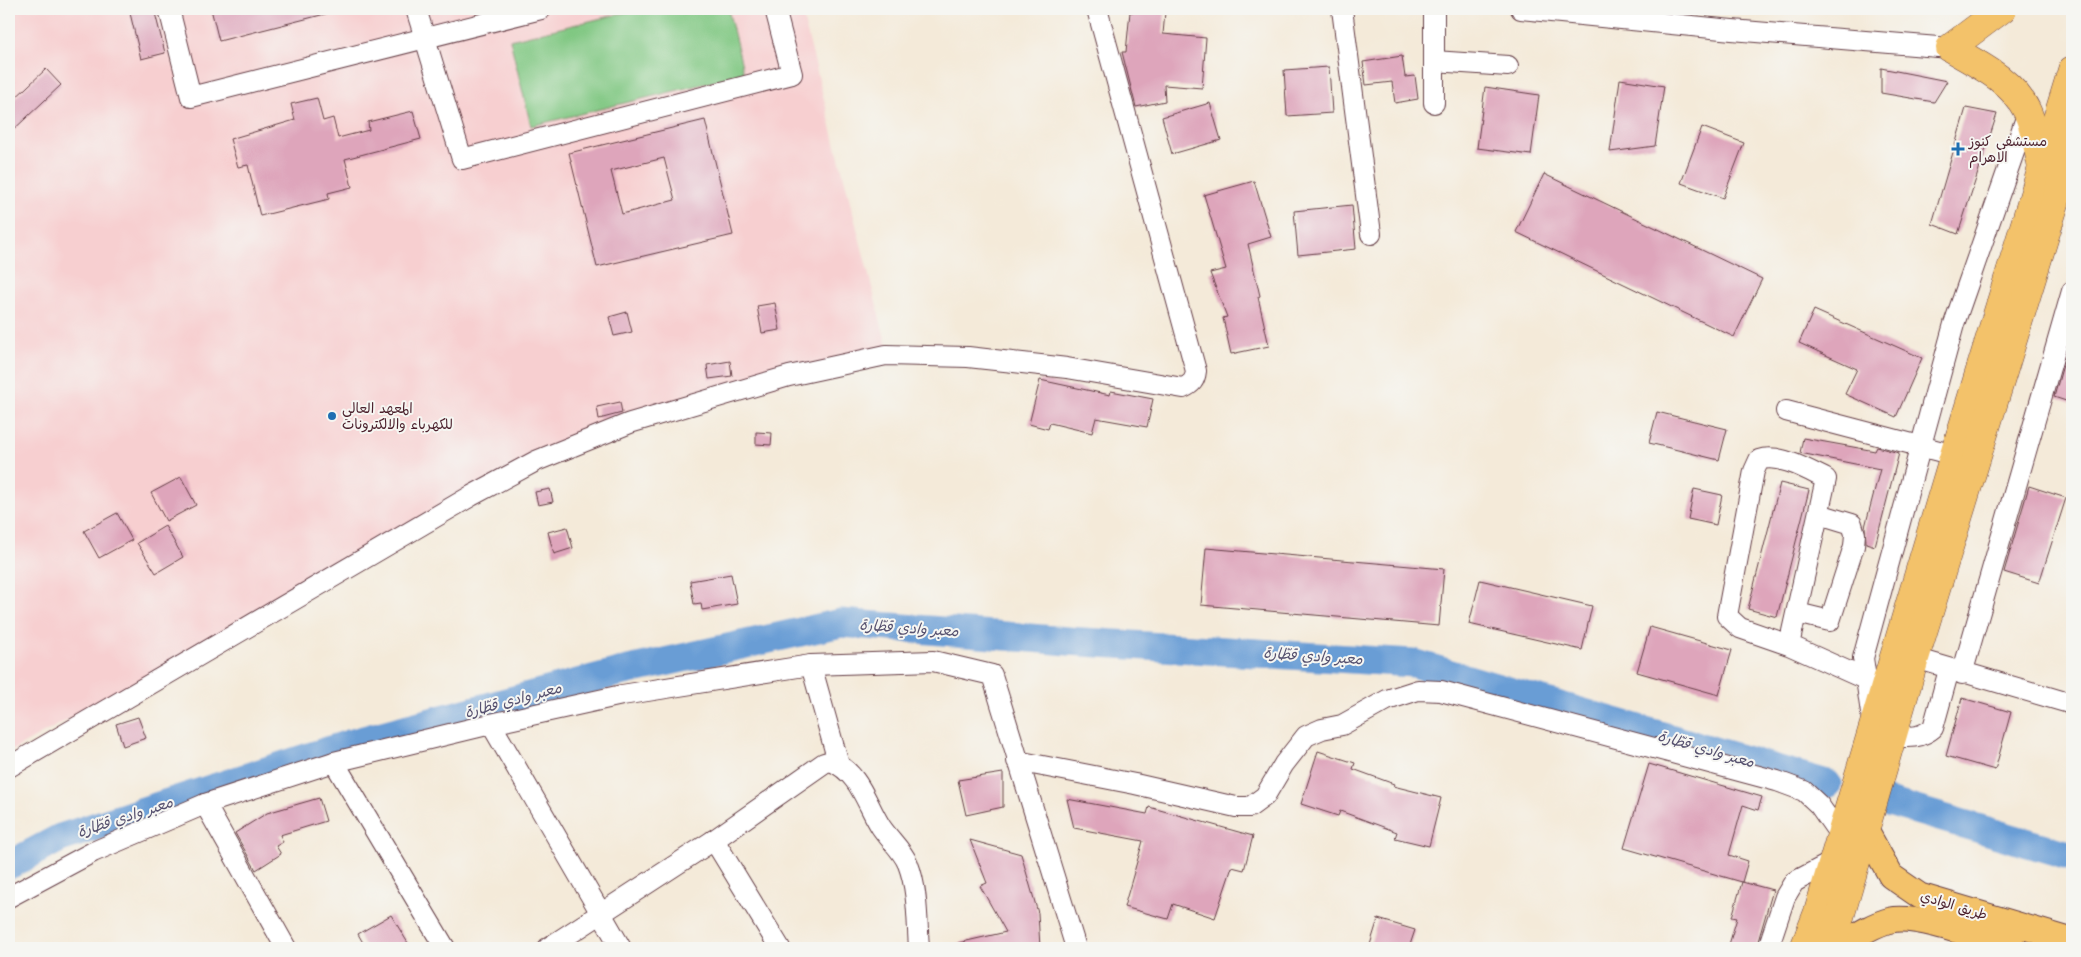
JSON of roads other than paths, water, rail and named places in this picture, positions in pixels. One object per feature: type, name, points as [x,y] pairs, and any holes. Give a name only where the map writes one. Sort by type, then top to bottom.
[{"type":"highway","points":[[2002,9],[1950,48],[1996,76],[2016,92],[2028,112],[2042,168]]},
{"type":"highway","points":[[1830,948],[1852,832],[1882,734],[1954,455],[2072,70]]},
{"type":"highway","points":[[1882,734],[1915,658],[2072,148]]},
{"type":"highway","points":[[1804,948],[1818,912],[1832,862],[1852,832]]},
{"type":"main road","name":"طريق الوادي","points":[[1852,832],[1917,908],[2014,948]]},
{"type":"main road","name":"طريق الوادي","points":[[1836,948],[1866,930],[1917,908],[2072,941]]},
{"type":"street","points":[[169,9],[191,97],[541,9]]},
{"type":"street","points":[[416,9],[462,159],[792,74],[775,9]]},
{"type":"street","points":[[9,767],[471,496],[536,460],[649,417],[789,376],[886,354],[968,357],[1067,368],[1183,388],[1191,384],[1196,378],[1196,371],[1097,9]]},
{"type":"street","points":[[1342,9],[1371,234]]},
{"type":"street","points":[[1434,9],[1434,103]]},
{"type":"street","points":[[1521,9],[1576,11],[1732,30],[1950,48]]},
{"type":"street","points":[[1434,61],[1508,66]]},
{"type":"street","points":[[2028,112],[1954,324],[1863,658],[1865,679],[1882,734],[1917,737],[1926,734],[1933,728],[1956,672],[2072,291]]},
{"type":"street","points":[[1786,411],[1954,455]]},
{"type":"street","points":[[1789,644],[1826,479],[1812,470],[1768,457],[1759,460],[1754,471],[1727,616],[1740,628],[1789,644],[1865,679]]},
{"type":"street","points":[[1797,613],[1830,621],[1854,546],[1855,534],[1852,524],[1819,514]]},
{"type":"street","points":[[1915,658],[1956,672],[2072,704]]},
{"type":"street","points":[[9,897],[93,852],[205,804],[334,762],[622,695],[812,665],[933,661],[992,675],[1076,948]]},
{"type":"street","points":[[812,665],[839,765]]},
{"type":"street","points":[[1017,761],[1236,807],[1250,807],[1265,796],[1284,764],[1306,736],[1322,729],[1342,725],[1387,700],[1418,690],[1441,691],[1777,781],[1804,791],[1852,832]]},
{"type":"street","points":[[491,724],[621,948]]},
{"type":"street","points":[[548,948],[600,912],[714,840],[824,763],[831,761],[839,765],[866,796],[880,824],[908,864],[916,905],[920,948]]},
{"type":"street","points":[[334,762],[445,948]]},
{"type":"street","points":[[205,804],[286,948]]},
{"type":"street","points":[[714,840],[780,948]]},
{"type":"street","points":[[1773,947],[1785,897],[1794,882],[1832,862]]},
{"type":"waterway","name":"معبر وادي قطّارة","points":[[9,865],[60,838],[352,743],[615,673],[841,623],[1068,641],[1413,663],[1827,784]]},
{"type":"waterway","name":"معبر وادي قطّارة","points":[[1885,801],[2072,856]]},
{"type":"place","name":"مستشفى كنوز الاهرام","points":[[1958,149]]},
{"type":"place","name":"المعهد العالي للكهرباء والالكترونات","points":[[332,416]]}]
